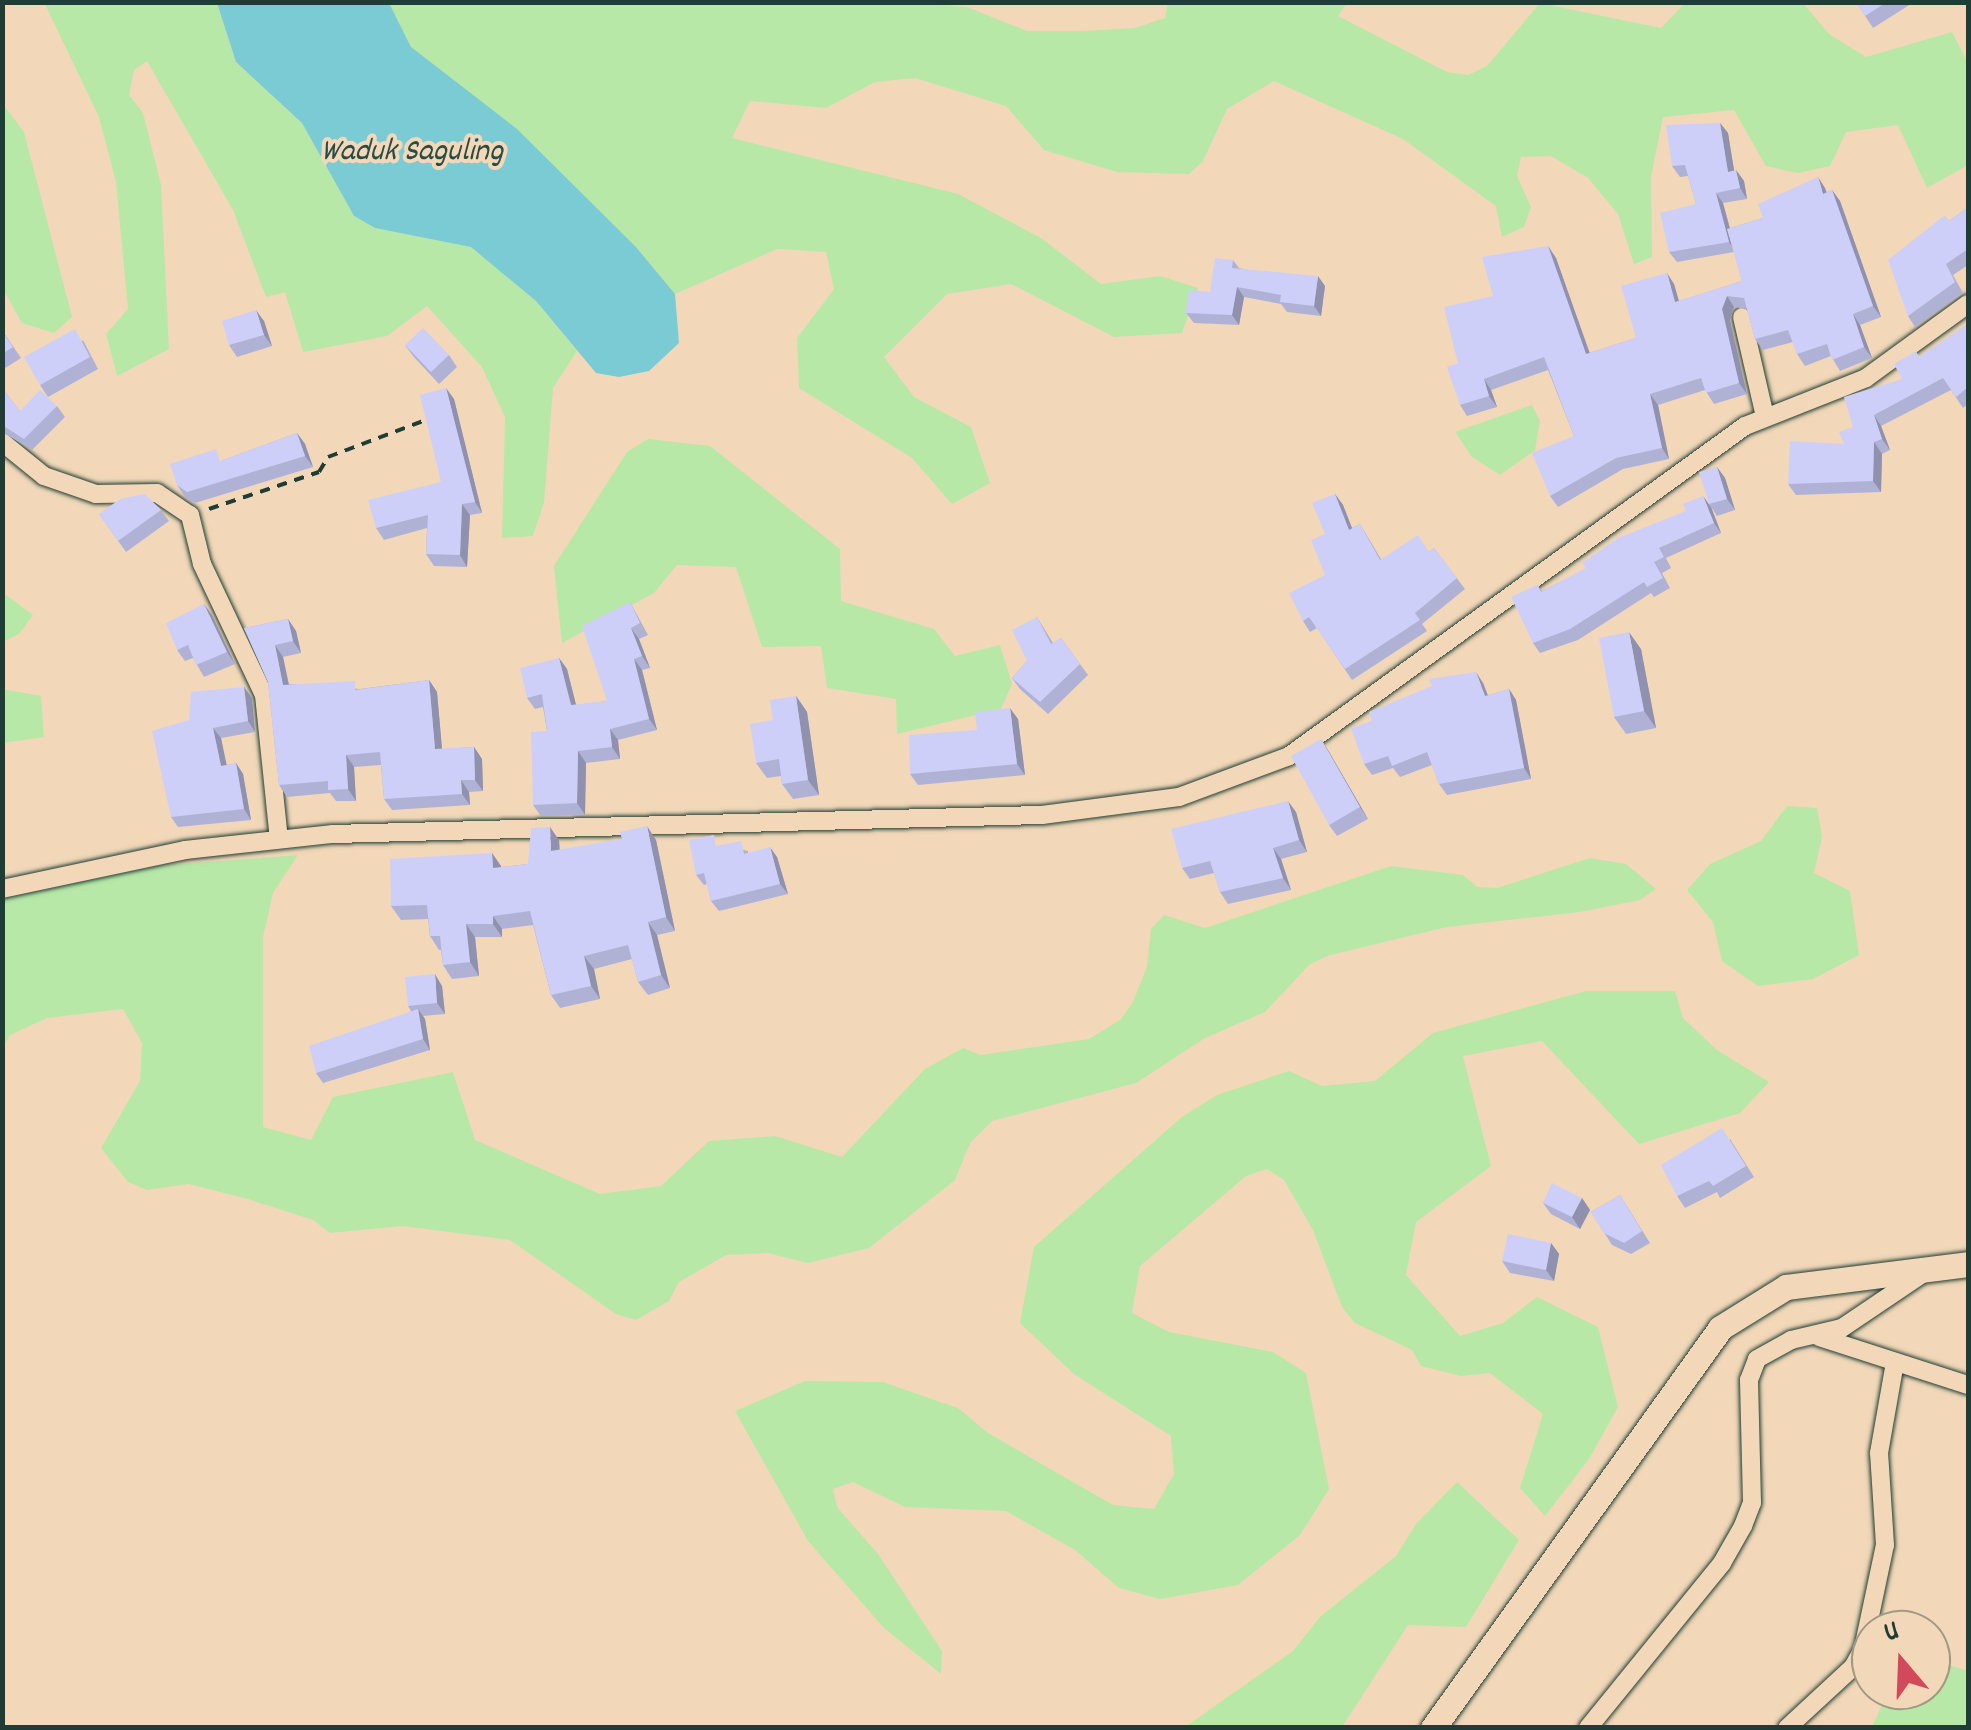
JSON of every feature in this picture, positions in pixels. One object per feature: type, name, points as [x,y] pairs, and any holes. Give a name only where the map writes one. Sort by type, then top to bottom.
[{"type":"main road","points":[[1433,1728],[1720,1328],[1786,1287],[1968,1264]]},
{"type":"street","points":[[2,889],[185,850],[279,839],[1042,815],[1179,797],[1289,756],[1631,505],[1765,416],[1866,378],[1968,304]]},
{"type":"street","points":[[1742,316],[1765,416]]},
{"type":"street","points":[[2,442],[44,476],[96,494],[157,492],[190,515],[202,564],[264,696],[279,839]]},
{"type":"street","points":[[1819,1338],[1877,1309],[1924,1272]]},
{"type":"street","points":[[1588,1728],[1722,1564],[1743,1526],[1752,1503],[1750,1380],[1757,1360],[1791,1340],[1819,1338],[1968,1385]]},
{"type":"street","points":[[1787,1728],[1853,1668],[1863,1649],[1884,1544],[1879,1453],[1895,1362]]},
{"type":"path","points":[[190,515],[319,472],[328,457],[423,422]]},
{"type":"green space","points":[[44,2],[217,3],[236,62],[302,123],[354,216],[375,228],[471,246],[536,301],[577,351],[553,388],[544,503],[533,536],[502,538],[505,417],[482,367],[427,306],[387,336],[303,352],[285,292],[266,297],[233,210],[147,61],[134,70],[129,95],[143,113],[161,185],[169,349],[117,376],[106,334],[128,309],[116,182],[99,117]]},
{"type":"green space","points":[[897,2],[967,7],[1027,31],[1135,28],[1165,18],[1168,3],[1347,3],[1338,16],[1447,72],[1468,75],[1487,66],[1540,3],[1661,28],[1685,3],[1803,3],[1829,34],[1866,57],[1952,32],[1968,63],[1968,165],[1927,188],[1898,125],[1846,132],[1830,166],[1798,173],[1766,166],[1734,110],[1663,117],[1651,177],[1652,257],[1634,264],[1618,214],[1588,178],[1551,156],[1521,157],[1517,176],[1531,207],[1524,227],[1502,237],[1496,206],[1403,139],[1274,81],[1227,109],[1203,161],[1189,174],[1117,172],[1044,150],[1006,106],[915,78],[875,82],[826,108],[750,101],[732,138],[958,194],[1041,238],[1101,284],[1160,276],[1198,288],[1182,333],[1114,337],[1011,284],[947,294],[884,357],[914,397],[971,427],[990,483],[952,504],[912,458],[799,388],[797,338],[834,289],[826,252],[777,249],[675,294],[636,247],[411,47],[389,3]]},
{"type":"green space","points":[[3,104],[24,132],[72,317],[54,333],[22,323],[3,289]]},
{"type":"green space","points":[[1532,405],[1540,421],[1535,450],[1500,475],[1472,457],[1455,432]]},
{"type":"green space","points":[[648,439],[710,446],[840,549],[841,601],[934,629],[955,656],[1000,645],[1012,684],[1001,709],[897,734],[896,699],[827,688],[821,646],[762,647],[736,567],[677,565],[654,593],[562,643],[554,566],[627,452]]},
{"type":"green space","points":[[2,592],[33,615],[19,634],[3,642]]},
{"type":"green space","points":[[2,689],[41,696],[44,737],[3,743]]},
{"type":"green space","points":[[1787,806],[1817,808],[1822,837],[1814,873],[1850,891],[1859,955],[1813,979],[1758,986],[1722,961],[1713,922],[1687,890],[1710,864],[1761,841]]},
{"type":"green space","points":[[298,855],[273,893],[263,937],[263,1127],[311,1140],[333,1097],[453,1072],[475,1140],[600,1194],[661,1186],[709,1141],[775,1136],[842,1157],[925,1069],[963,1048],[981,1055],[1089,1039],[1120,1020],[1132,1004],[1147,967],[1151,929],[1164,915],[1205,928],[1391,866],[1463,875],[1477,887],[1497,888],[1590,858],[1626,864],[1656,889],[1640,900],[1580,912],[1447,927],[1330,955],[1310,964],[1265,1012],[1205,1038],[1136,1083],[992,1121],[970,1143],[955,1180],[869,1248],[808,1263],[767,1253],[726,1255],[679,1282],[669,1301],[636,1320],[616,1314],[510,1240],[403,1226],[330,1233],[313,1220],[189,1184],[147,1190],[128,1182],[101,1148],[140,1081],[142,1043],[123,1009],[47,1018],[10,1035],[3,1047],[3,899],[156,866]]},
{"type":"green space","points":[[1586,991],[1675,991],[1683,1018],[1717,1050],[1769,1082],[1740,1113],[1639,1144],[1542,1041],[1463,1056],[1491,1166],[1416,1222],[1406,1275],[1460,1336],[1503,1323],[1537,1297],[1598,1327],[1618,1407],[1589,1459],[1545,1516],[1520,1488],[1543,1414],[1490,1373],[1461,1376],[1421,1366],[1412,1350],[1355,1323],[1342,1307],[1313,1230],[1284,1180],[1267,1169],[1246,1176],[1140,1266],[1132,1313],[1169,1332],[1273,1352],[1306,1373],[1329,1489],[1300,1535],[1238,1585],[1160,1599],[1119,1588],[1075,1550],[1006,1511],[905,1507],[853,1482],[833,1489],[837,1507],[878,1554],[942,1651],[941,1674],[884,1628],[808,1541],[735,1411],[805,1381],[883,1382],[958,1408],[988,1433],[1113,1505],[1154,1509],[1174,1474],[1171,1436],[1074,1374],[1020,1323],[1034,1247],[1182,1117],[1217,1095],[1289,1071],[1322,1086],[1375,1081],[1433,1033]]},
{"type":"green space","points":[[1457,1482],[1519,1540],[1466,1627],[1408,1625],[1342,1727],[1185,1727],[1293,1651],[1320,1617],[1396,1556],[1416,1524]]},
{"type":"green space","points":[[1951,1666],[1968,1671],[1968,1727],[1872,1727],[1880,1710],[1951,1710]]},
{"type":"water","name":"Waduk Saguling","points":[[217,3],[389,3],[411,47],[517,129],[636,247],[675,294],[679,343],[649,371],[619,377],[596,373],[536,301],[471,247],[375,228],[354,216],[302,123],[236,62]]},
{"type":"building","points":[[1856,2],[1887,2],[1865,16]]},
{"type":"building","points":[[1720,123],[1728,172],[1736,170],[1740,188],[1716,193],[1729,242],[1669,252],[1660,213],[1696,204],[1685,165],[1672,166],[1666,125]]},
{"type":"building","points":[[1818,177],[1823,194],[1832,190],[1873,306],[1853,314],[1864,347],[1832,360],[1827,344],[1797,354],[1788,330],[1755,339],[1744,298],[1727,296],[1722,309],[1739,383],[1706,393],[1701,378],[1650,394],[1662,448],[1616,458],[1550,496],[1532,453],[1574,436],[1544,357],[1484,379],[1489,396],[1460,405],[1447,367],[1458,363],[1444,307],[1493,296],[1482,257],[1548,246],[1586,354],[1636,338],[1621,286],[1667,273],[1675,302],[1742,281],[1727,229],[1763,218],[1758,204]]},
{"type":"building","points":[[1968,207],[1968,249],[1946,264],[1955,282],[1908,316],[1888,260],[1945,215],[1949,221]]},
{"type":"building","points":[[1215,258],[1233,260],[1232,268],[1318,276],[1314,306],[1280,302],[1281,295],[1237,287],[1232,315],[1186,313],[1189,290],[1210,292]]},
{"type":"building","points":[[256,310],[264,335],[229,345],[222,321]]},
{"type":"building","points":[[1968,324],[1968,387],[1956,397],[1943,378],[1874,415],[1882,439],[1874,442],[1873,481],[1788,484],[1790,441],[1844,444],[1839,432],[1853,427],[1844,397],[1902,379],[1894,364],[1916,351],[1919,357]]},
{"type":"building","points":[[423,328],[449,355],[431,372],[405,345]]},
{"type":"building","points":[[75,329],[90,357],[40,385],[24,357]]},
{"type":"building","points":[[2,331],[13,347],[2,354]]},
{"type":"building","points":[[2,388],[20,411],[40,390],[57,406],[24,439],[2,425]]},
{"type":"building","points":[[446,388],[475,502],[462,504],[460,555],[426,554],[428,515],[376,528],[368,500],[441,482],[420,395]]},
{"type":"building","points":[[297,433],[305,456],[187,492],[177,485],[170,464],[216,449],[220,461]]},
{"type":"building","points":[[1717,467],[1727,499],[1709,504],[1699,472]]},
{"type":"building","points":[[145,494],[161,510],[118,541],[99,514],[120,499]]},
{"type":"building","points":[[1335,494],[1349,530],[1360,524],[1380,560],[1418,535],[1429,552],[1434,548],[1457,578],[1415,613],[1420,620],[1345,669],[1309,617],[1303,621],[1289,593],[1325,575],[1311,540],[1325,534],[1312,503]]},
{"type":"building","points":[[1703,496],[1714,523],[1659,548],[1664,557],[1654,562],[1663,578],[1647,587],[1644,582],[1570,629],[1533,643],[1511,597],[1537,585],[1541,592],[1586,568],[1582,563],[1618,538],[1686,511],[1683,504]]},
{"type":"building","points":[[630,602],[640,623],[631,628],[642,656],[634,659],[649,719],[610,729],[612,747],[578,751],[577,803],[533,805],[531,732],[547,731],[542,694],[527,698],[520,668],[559,658],[571,705],[607,701],[582,626]]},
{"type":"building","points":[[204,604],[227,652],[196,665],[188,645],[177,650],[166,623]]},
{"type":"building","points":[[1037,617],[1051,644],[1061,638],[1080,664],[1040,702],[1012,678],[1027,661],[1012,630]]},
{"type":"building","points":[[288,619],[293,641],[275,645],[283,685],[355,681],[355,690],[429,680],[435,749],[474,747],[475,780],[461,780],[462,794],[384,799],[380,752],[346,755],[348,789],[328,790],[328,781],[279,785],[268,682],[244,628]]},
{"type":"building","points":[[1629,632],[1644,711],[1614,717],[1599,638]]},
{"type":"building","points":[[1476,672],[1485,696],[1509,689],[1524,768],[1439,784],[1427,752],[1392,766],[1388,756],[1364,764],[1351,728],[1372,721],[1369,712],[1432,686],[1429,679]]},
{"type":"building","points":[[244,687],[248,721],[213,728],[221,766],[236,763],[244,809],[171,817],[152,731],[189,720],[191,692]]},
{"type":"building","points":[[796,696],[808,780],[782,784],[779,759],[756,763],[750,724],[773,720],[770,700]]},
{"type":"building","points":[[1010,708],[1017,764],[910,774],[909,735],[977,730],[975,712]]},
{"type":"building","points":[[1321,739],[1360,807],[1329,825],[1291,756]]},
{"type":"building","points":[[1288,801],[1299,840],[1273,848],[1283,878],[1220,892],[1210,861],[1182,868],[1171,829]]},
{"type":"building","points":[[647,826],[666,917],[648,922],[661,975],[638,982],[628,945],[584,956],[591,986],[551,995],[530,911],[493,916],[493,924],[466,924],[470,962],[443,965],[440,936],[430,936],[427,905],[391,906],[390,859],[492,853],[493,868],[528,864],[531,828],[550,827],[551,851],[622,839],[620,832]]},
{"type":"building","points":[[714,835],[716,846],[741,841],[744,854],[770,847],[780,884],[711,901],[704,873],[696,875],[689,840]]},
{"type":"building","points":[[435,974],[437,1003],[408,1006],[405,977]]},
{"type":"building","points":[[418,1009],[423,1039],[316,1073],[309,1046]]},
{"type":"building","points":[[1722,1128],[1746,1166],[1713,1186],[1709,1181],[1677,1196],[1661,1165]]},
{"type":"building","points":[[1552,1183],[1582,1198],[1572,1217],[1543,1203]]},
{"type":"building","points":[[1620,1195],[1642,1231],[1624,1243],[1604,1233],[1591,1212]]},
{"type":"building","points":[[1508,1234],[1551,1243],[1546,1270],[1502,1261]]}]
